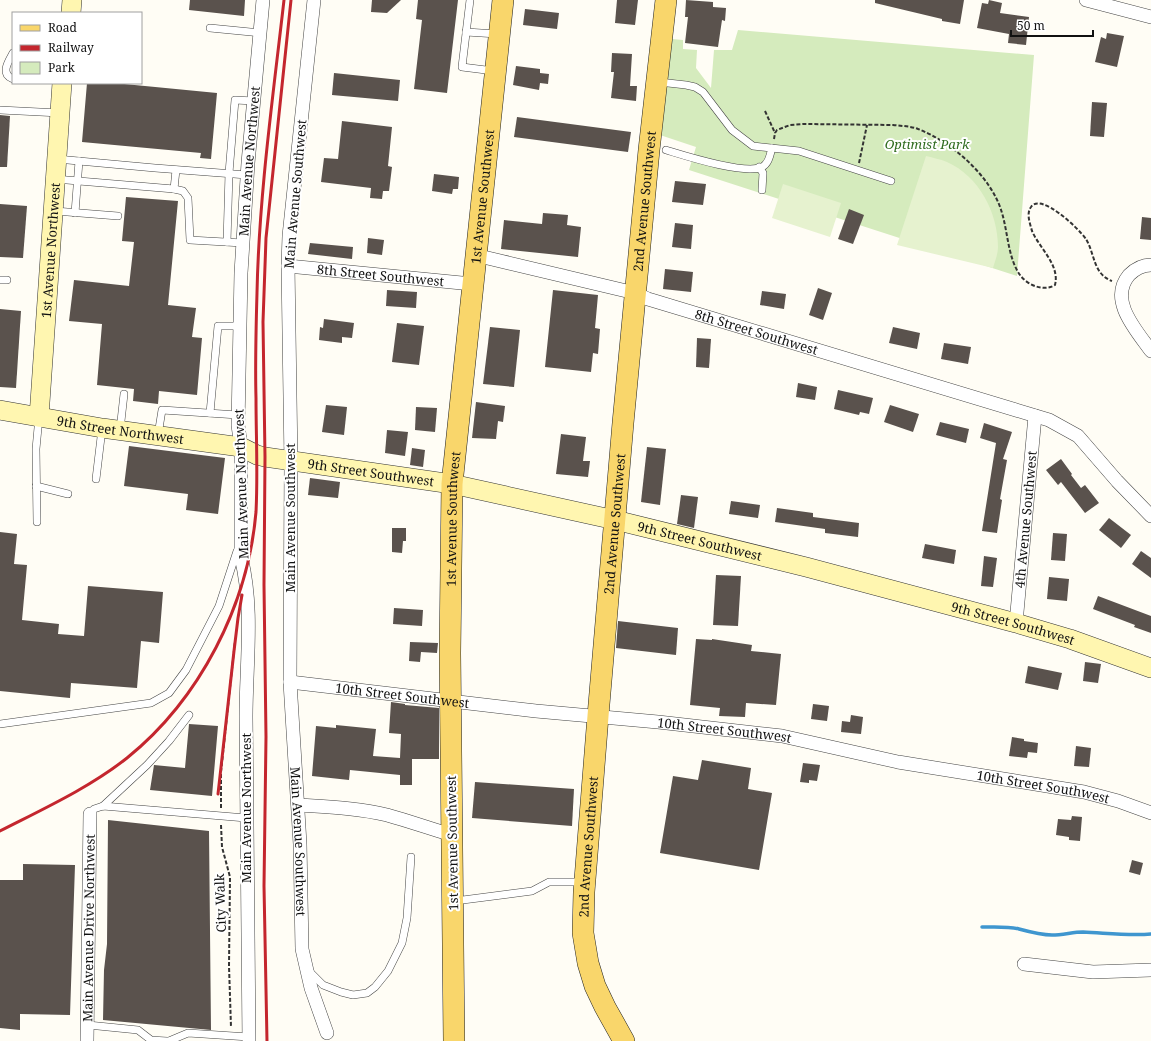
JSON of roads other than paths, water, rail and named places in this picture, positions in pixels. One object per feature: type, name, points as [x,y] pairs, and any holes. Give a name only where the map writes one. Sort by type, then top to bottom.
[{"type":"main road","name":"1st Avenue Southwest","points":[[454,1041],[451,701],[452,484],[503,0]]},
{"type":"main road","name":"2nd Avenue Southwest","points":[[624,1041],[599,993],[588,964],[583,933],[585,882],[635,293],[666,0]]},
{"type":"street","points":[[71,12],[72,0]]},
{"type":"street","name":"Main Avenue Northwest","points":[[249,1039],[246,818],[246,689],[248,622],[245,575],[241,557],[240,542],[241,447],[238,415],[242,243],[263,0]]},
{"type":"street","name":"Main Avenue Southwest","points":[[314,0],[289,236],[288,266],[291,462],[290,682],[300,844],[302,949],[311,988],[327,1033]]},
{"type":"street","points":[[1086,0],[1151,17]]},
{"type":"street","name":"1st Avenue Northwest","points":[[39,417],[60,113],[60,84]]},
{"type":"street","name":"8th Street Southwest","points":[[475,255],[635,293],[648,299],[1035,416],[1059,425],[1078,436],[1117,481],[1151,516]]},
{"type":"street","points":[[1151,265],[1141,266],[1133,271],[1123,284],[1122,301],[1125,312],[1131,323],[1151,351]]},
{"type":"street","name":"8th Street Southwest","points":[[288,266],[472,284]]},
{"type":"street","points":[[1,410],[17,406],[28,398],[44,346]]},
{"type":"street","name":"9th Street Northwest","points":[[1,410],[111,429],[241,447]]},
{"type":"street","name":"4th Avenue Southwest","points":[[1016,623],[1035,416]]},
{"type":"street","name":"9th Street Southwest","points":[[241,447],[257,455],[291,462],[452,484],[615,520],[806,567],[1016,623],[1070,639],[1151,668]]},
{"type":"street","name":"10th Street Southwest","points":[[290,682],[536,711],[658,722],[782,736],[898,762],[1084,792],[1111,798],[1151,813]]},
{"type":"street","points":[[298,805],[344,808],[372,812],[452,835]]},
{"type":"street","name":"Main Avenue Drive Northwest","points":[[88,1041],[90,814]]},
{"type":"street","points":[[1024,964],[1093,972],[1151,970]]},
{"type":"lane","points":[[470,0],[462,67],[495,71]]},
{"type":"lane","points":[[210,28],[260,33]]},
{"type":"lane","points":[[466,32],[499,34]]},
{"type":"lane","points":[[12,54],[4,64],[4,72],[6,76],[12,79]]},
{"type":"lane","points":[[657,82],[686,85],[703,92],[732,130],[753,146],[798,151],[891,181]]},
{"type":"lane","points":[[228,242],[228,173],[235,100],[254,101]]},
{"type":"lane","points":[[0,110],[60,113]]},
{"type":"lane","points":[[666,150],[714,164],[735,167],[759,167],[763,166],[768,161],[772,148]]},
{"type":"lane","points":[[56,158],[176,170],[247,175]]},
{"type":"lane","points":[[75,213],[79,161]]},
{"type":"lane","points":[[759,167],[763,173],[762,190]]},
{"type":"lane","points":[[174,189],[176,170]]},
{"type":"lane","points":[[55,178],[183,191],[188,198],[190,240],[242,243]]},
{"type":"lane","points":[[53,211],[118,216]]},
{"type":"lane","points":[[210,413],[218,326],[240,326]]},
{"type":"lane","points":[[96,479],[111,429],[124,394]]},
{"type":"lane","points":[[158,435],[162,410],[238,415]]},
{"type":"lane","points":[[37,522],[36,449],[39,417]]},
{"type":"lane","points":[[36,486],[68,494]]},
{"type":"lane","points":[[0,724],[151,703],[169,693],[186,670],[219,606],[240,542]]},
{"type":"lane","points":[[103,806],[147,765],[169,741],[189,715]]},
{"type":"lane","points":[[90,814],[94,809],[103,806],[246,818]]},
{"type":"lane","points":[[307,969],[323,985],[341,992],[353,995],[367,993],[375,987],[388,971],[402,943],[407,918],[411,857]]},
{"type":"lane","points":[[453,901],[532,891],[549,882],[585,882]]},
{"type":"lane","points":[[88,1025],[138,1030],[151,1040],[168,1041],[188,1033],[232,1036],[249,1039]]},
{"type":"waterway","points":[[982,927],[1010,927],[1048,935],[1075,932],[1126,935],[1151,934]]},
{"type":"railway","points":[[0,831],[65,798],[97,779],[127,758],[153,734],[177,708],[198,679],[216,648],[231,615],[243,581],[251,547],[256,512],[256,319],[258,256],[267,146],[284,0]]},
{"type":"railway","points":[[267,1041],[264,886],[266,737],[263,322],[266,238],[291,0]]},
{"type":"railway","points":[[218,794],[234,651],[242,595]]},
{"type":"park label","name":"Optimist Park","points":[[927,144]]}]
